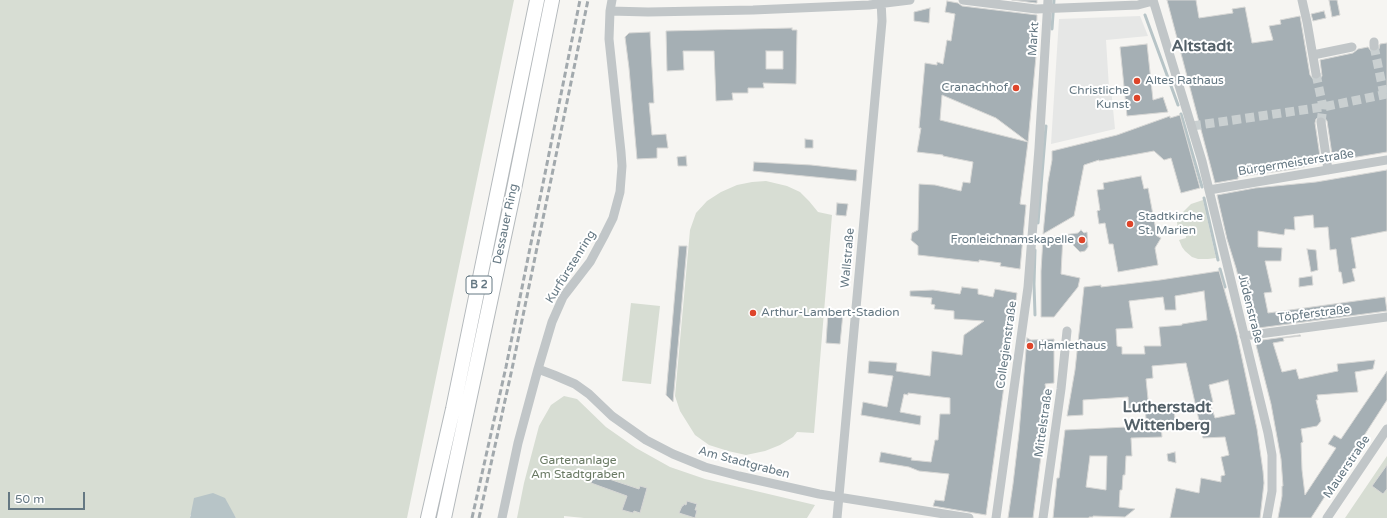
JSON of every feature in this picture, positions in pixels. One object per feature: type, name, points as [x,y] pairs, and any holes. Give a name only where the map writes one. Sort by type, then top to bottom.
[{"type":"main road","name":"Dessauer Ring","points":[[428,518],[453,409],[537,0]]},
{"type":"main road","name":"Dessauer Ring","points":[[444,518],[552,0]]},
{"type":"street","name":"Kurfürstenring","points":[[502,518],[514,457],[551,327],[566,292],[590,262],[600,246],[613,218],[620,192],[622,166],[610,52],[610,11],[612,0]]},
{"type":"street","points":[[610,11],[700,12],[910,0]]},
{"type":"street","points":[[963,0],[1036,9],[1051,6],[1138,5],[1153,1]]},
{"type":"street","points":[[1302,0],[1308,22],[1316,74]]},
{"type":"street","name":"Jüdenstraße","points":[[1153,1],[1186,108],[1209,190],[1263,412],[1272,455],[1272,491],[1267,518]]},
{"type":"street","name":"Wallstraße","points":[[837,518],[882,21],[881,2]]},
{"type":"street","name":"Markt","points":[[1036,175],[1040,57],[1051,6]]},
{"type":"street","points":[[1313,55],[1352,47]]},
{"type":"street","points":[[1321,122],[1328,170]]},
{"type":"street","name":"Bürgermeisterstraße","points":[[1209,190],[1387,160]]},
{"type":"street","name":"Collegienstraße","points":[[996,518],[1028,287],[1036,175]]},
{"type":"street","name":"Töpferstraße","points":[[1244,336],[1387,317]]},
{"type":"street","name":"Mittelstraße","points":[[1043,518],[1061,389],[1067,331]]},
{"type":"street","name":"Am Stadtgraben","points":[[538,369],[575,384],[589,394],[612,416],[634,432],[688,461],[720,472],[839,498],[969,518]]},
{"type":"street","name":"Mauerstraße","points":[[1327,518],[1387,429]]},
{"type":"shaded area","points":[[1140,16],[1148,36],[1106,40],[1109,88],[1111,88],[1115,129],[1051,144],[1059,19]]},
{"type":"shaded area","points":[[213,493],[225,498],[236,518],[190,518],[194,498]]},
{"type":"green space","points":[[0,0],[514,0],[407,518],[236,518],[230,509],[190,515],[190,518],[0,518]]},
{"type":"green space","name":"Arthur-Lambert-Stadion","points":[[766,181],[787,186],[800,192],[818,212],[832,215],[814,433],[797,432],[793,437],[780,445],[765,451],[746,455],[709,445],[695,435],[680,411],[675,396],[690,230],[696,213],[707,201],[721,192],[737,185]]},
{"type":"green space","points":[[1203,200],[1216,258],[1198,259],[1192,257],[1185,251],[1179,240],[1186,238],[1186,231],[1178,232],[1177,222],[1183,212],[1191,204]]},
{"type":"green space","points":[[631,303],[660,306],[651,384],[622,381]]},
{"type":"green space","name":"Gartenanlage Am Stadtgraben","points":[[564,396],[577,399],[606,427],[636,448],[670,467],[705,479],[815,505],[807,518],[584,518],[564,516],[564,518],[517,518],[524,483],[539,426],[551,405]]},
{"type":"green space","points":[[1387,456],[1387,518],[1345,518]]},
{"type":"building","points":[[1012,0],[1037,0],[1037,3],[1036,3]]},
{"type":"building","points":[[1167,0],[1196,0],[1199,18],[1233,13],[1232,9],[1245,7],[1252,43],[1273,40],[1269,26],[1281,24],[1280,20],[1300,16],[1310,75],[1314,80],[1320,79],[1322,76],[1320,60],[1353,53],[1358,49],[1368,47],[1374,52],[1379,49],[1380,44],[1387,43],[1387,152],[1333,161],[1327,121],[1324,117],[1320,116],[1316,119],[1315,123],[1321,163],[1294,169],[1238,177],[1238,179],[1215,183]]},
{"type":"building","points":[[1329,0],[1337,0],[1340,15],[1332,17]]},
{"type":"building","points":[[947,1],[958,3],[962,6],[1037,15],[1036,56],[1028,142],[1020,204],[1026,205],[1020,269],[1000,266],[1001,263],[918,255],[918,246],[911,240],[912,233],[918,230],[919,184],[935,185],[961,191],[963,182],[970,183],[973,162],[943,155],[917,152],[921,128],[919,128],[925,63],[937,65],[937,62],[943,64],[947,40],[951,41],[955,14],[945,12]],"holes":[[[942,95],[996,118],[1028,142],[940,120]]]},
{"type":"building","points":[[930,8],[929,23],[914,21],[914,12]]},
{"type":"building","points":[[1324,11],[1326,18],[1313,21],[1311,14]]},
{"type":"building","points":[[792,28],[792,30],[797,30],[796,84],[763,83],[764,88],[748,88],[748,93],[732,93],[733,100],[716,101],[714,51],[683,51],[684,70],[667,71],[666,31]],"holes":[[[766,51],[783,51],[783,69],[766,69]]]},
{"type":"building","points":[[650,32],[654,103],[649,103],[652,135],[666,134],[668,148],[657,148],[657,158],[637,159],[625,37],[629,33]]},
{"type":"building","name":"Altes Rathaus","points":[[1147,44],[1153,100],[1163,97],[1168,112],[1127,116],[1120,47]]},
{"type":"building","points":[[1180,115],[1200,188],[1181,193],[1171,158],[1164,160],[1154,151],[1099,160],[1084,165],[1074,216],[1043,234],[1052,151],[1117,135],[1170,116],[1170,118]]},
{"type":"building","points":[[805,139],[813,140],[813,148],[805,148]]},
{"type":"building","points":[[686,156],[687,166],[678,166],[677,157]]},
{"type":"building","points":[[754,162],[811,165],[857,170],[856,181],[753,171]]},
{"type":"building","points":[[1387,170],[1387,231],[1351,238],[1356,268],[1352,269],[1355,281],[1343,284],[1341,272],[1339,272],[1336,249],[1330,250],[1328,227],[1314,228],[1313,215],[1294,217],[1295,230],[1285,229],[1284,235],[1258,231],[1258,247],[1282,248],[1281,261],[1265,261],[1272,292],[1264,293],[1268,313],[1385,297],[1387,311],[1251,329],[1217,195],[1255,188],[1316,182]]},
{"type":"building","name":"Stadtkirche St. Marien","points":[[1141,176],[1144,189],[1148,188],[1157,236],[1161,238],[1155,248],[1158,265],[1118,272],[1113,244],[1109,244],[1105,223],[1099,224],[1097,211],[1100,210],[1097,190],[1104,189],[1103,183]]},
{"type":"building","points":[[837,203],[848,204],[846,216],[836,215]]},
{"type":"building","name":"Fronleichnamskapelle","points":[[1081,230],[1084,233],[1087,232],[1088,247],[1085,251],[1080,252],[1063,235],[1078,233]]},
{"type":"building","points":[[1063,235],[1061,274],[1080,278],[1078,287],[1054,317],[1041,317],[1043,238]]},
{"type":"building","points":[[679,246],[687,246],[673,402],[666,395]]},
{"type":"building","points":[[1307,249],[1316,250],[1318,270],[1311,272]]},
{"type":"building","points":[[1219,271],[1237,335],[1257,429],[1264,483],[1260,518],[1170,518],[1176,488],[1199,493],[1201,478],[1221,482],[1221,476],[1225,475],[1221,457],[1229,455],[1225,437],[1203,438],[1186,363],[1152,366],[1153,378],[1146,379],[1149,409],[1174,407],[1175,421],[1161,424],[1162,437],[1131,438],[1132,456],[1126,456],[1125,475],[1123,475],[1122,490],[1120,490],[1119,507],[1135,509],[1125,517],[1093,516],[1089,518],[1053,518],[1057,478],[1059,478],[1065,430],[1147,426],[1145,410],[1129,411],[1128,397],[1083,400],[1083,415],[1067,416],[1075,370],[1084,287],[1101,285],[1101,287]],"holes":[[[1204,291],[1207,320],[1182,325],[1159,327],[1161,346],[1144,346],[1145,354],[1122,354],[1122,347],[1117,346],[1116,329],[1133,328],[1129,301],[1163,297],[1165,310],[1176,310],[1175,296]],[[1228,380],[1235,414],[1215,418],[1210,403],[1213,402],[1209,385]],[[1090,456],[1107,456],[1106,490],[1086,487]]]},
{"type":"building","points":[[1312,276],[1313,285],[1299,287],[1299,278]]},
{"type":"building","points":[[962,287],[978,289],[978,294],[993,297],[995,289],[1017,293],[986,515],[933,506],[935,500],[944,501],[949,474],[919,471],[909,467],[879,462],[881,452],[912,458],[911,460],[931,462],[935,440],[938,440],[940,414],[950,414],[950,398],[908,393],[908,395],[904,394],[900,412],[921,416],[920,425],[861,415],[863,402],[887,407],[893,376],[868,373],[869,361],[897,363],[896,371],[930,376],[932,351],[962,355],[964,335],[984,321],[954,319],[954,311],[934,309],[935,305],[931,304],[932,298],[910,296],[910,291],[933,290],[960,294]]},
{"type":"building","points":[[828,312],[843,313],[840,344],[826,343]]},
{"type":"building","points":[[1301,336],[1283,338],[1284,341],[1273,343],[1282,372],[1296,369],[1299,379],[1338,371],[1337,364],[1375,360],[1373,369],[1355,372],[1358,392],[1317,395],[1318,400],[1316,400],[1321,421],[1317,426],[1301,429],[1303,442],[1301,443],[1302,470],[1305,495],[1336,448],[1328,444],[1334,435],[1341,439],[1387,371],[1387,400],[1311,518],[1278,518],[1283,486],[1281,459],[1271,404],[1255,341]]},
{"type":"building","points":[[1027,338],[1031,340],[1054,339],[1054,383],[1045,384],[1046,390],[1041,456],[1033,518],[1008,518],[1019,433]]},
{"type":"building","points":[[1175,452],[1176,463],[1168,461],[1167,454]]},
{"type":"building","points":[[1387,465],[1387,489],[1383,494],[1372,486]]},
{"type":"building","points":[[594,474],[639,489],[640,486],[647,488],[640,513],[622,510],[627,496],[591,483]]},
{"type":"building","points":[[687,501],[697,504],[695,518],[679,513],[682,506],[684,504],[686,505]]},
{"type":"waterway","points":[[1052,29],[1054,0]]},
{"type":"waterway","points":[[1145,15],[1178,105]]},
{"type":"waterway","points":[[1181,114],[1202,187]]},
{"type":"waterway","points":[[1038,223],[1046,126]]},
{"type":"waterway","points":[[1204,198],[1218,260]]},
{"type":"waterway","points":[[1035,250],[1035,315]]},
{"type":"waterway","points":[[1220,269],[1225,287]]},
{"type":"tunnel","points":[[1374,46],[1384,95]]},
{"type":"tunnel","points":[[1316,74],[1323,107],[1321,122]]},
{"type":"tunnel","points":[[1192,126],[1323,107],[1387,94]]},
{"type":"railway","points":[[472,518],[506,367],[580,0]]},
{"type":"railway","points":[[479,518],[512,369],[588,0]]},
{"type":"place","name":"Altes Rathaus","points":[[1137,81]]},
{"type":"place","name":"Cranachhof","points":[[1016,88]]},
{"type":"place","name":"Christliche Kunst","points":[[1137,98]]},
{"type":"place","name":"Stadtkirche St. Marien","points":[[1130,224]]},
{"type":"place","name":"Fronleichnamskapelle","points":[[1082,240]]},
{"type":"place","name":"Arthur-Lambert-Stadion","points":[[753,313]]},
{"type":"place","name":"Hamlethaus","points":[[1030,346]]},
{"type":"district","name":"Altstadt","points":[[1202,47]]},
{"type":"district","name":"Lutherstadt Wittenberg","points":[[1167,417]]}]
